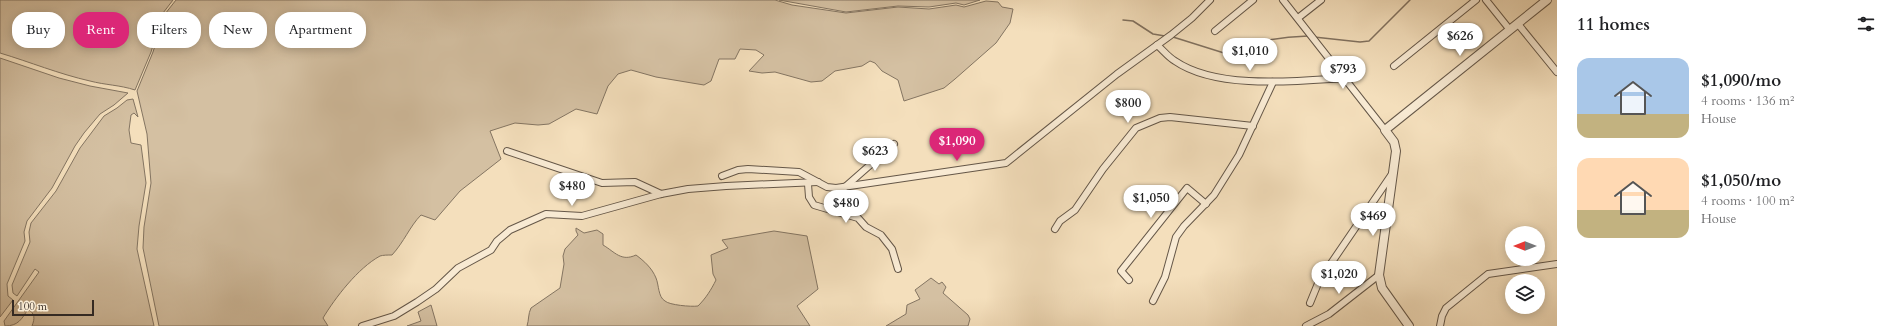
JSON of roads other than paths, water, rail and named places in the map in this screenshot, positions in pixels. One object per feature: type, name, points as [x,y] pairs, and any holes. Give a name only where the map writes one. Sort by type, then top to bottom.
[{"type":"street","points":[[722,176],[738,170],[800,172],[827,187],[845,187],[1006,163],[1117,74],[1171,35],[1192,18],[1210,0]]},
{"type":"street","points":[[1215,31],[1253,0]]},
{"type":"street","points":[[1283,0],[1394,142],[1396,151],[1379,275],[1382,288],[1409,326]]},
{"type":"street","points":[[1298,18],[1321,0]]},
{"type":"street","points":[[1394,66],[1476,0]]},
{"type":"street","points":[[1486,0],[1510,30]]},
{"type":"street","points":[[1385,130],[1547,0]]},
{"type":"street","points":[[1518,24],[1557,72]]},
{"type":"street","points":[[1158,45],[1175,61],[1191,70],[1243,81],[1273,82],[1345,78]]},
{"type":"street","points":[[1153,301],[1165,277],[1176,237],[1184,226],[1214,195],[1239,155],[1273,82]]},
{"type":"street","points":[[1055,229],[1060,221],[1075,210],[1103,169],[1136,128],[1160,118],[1170,117],[1253,126]]},
{"type":"street","points":[[845,187],[894,144]]},
{"type":"street","points":[[507,151],[602,183],[636,182],[661,194]]},
{"type":"street","points":[[1310,303],[1319,281],[1392,174]]},
{"type":"street","points":[[362,326],[394,316],[417,302],[436,289],[458,268],[491,250],[506,232],[546,214],[582,216],[661,194],[726,186],[808,184],[818,182]]},
{"type":"street","points":[[808,184],[809,197],[814,205],[858,218],[866,228],[881,235],[892,249],[898,269]]},
{"type":"street","points":[[1129,280],[1121,271],[1187,188],[1206,204]]},
{"type":"street","points":[[1440,326],[1442,316],[1446,308],[1488,274],[1557,264]]},
{"type":"street","points":[[1306,326],[1329,314],[1379,275]]},
{"type":"waterway","points":[[1314,37],[1360,42],[1369,41],[1410,0]]},
{"type":"waterway","points":[[1123,20],[1133,21],[1153,34],[1165,36]]},
{"type":"waterway","points":[[1173,37],[1224,53],[1265,41],[1308,36]]}]
